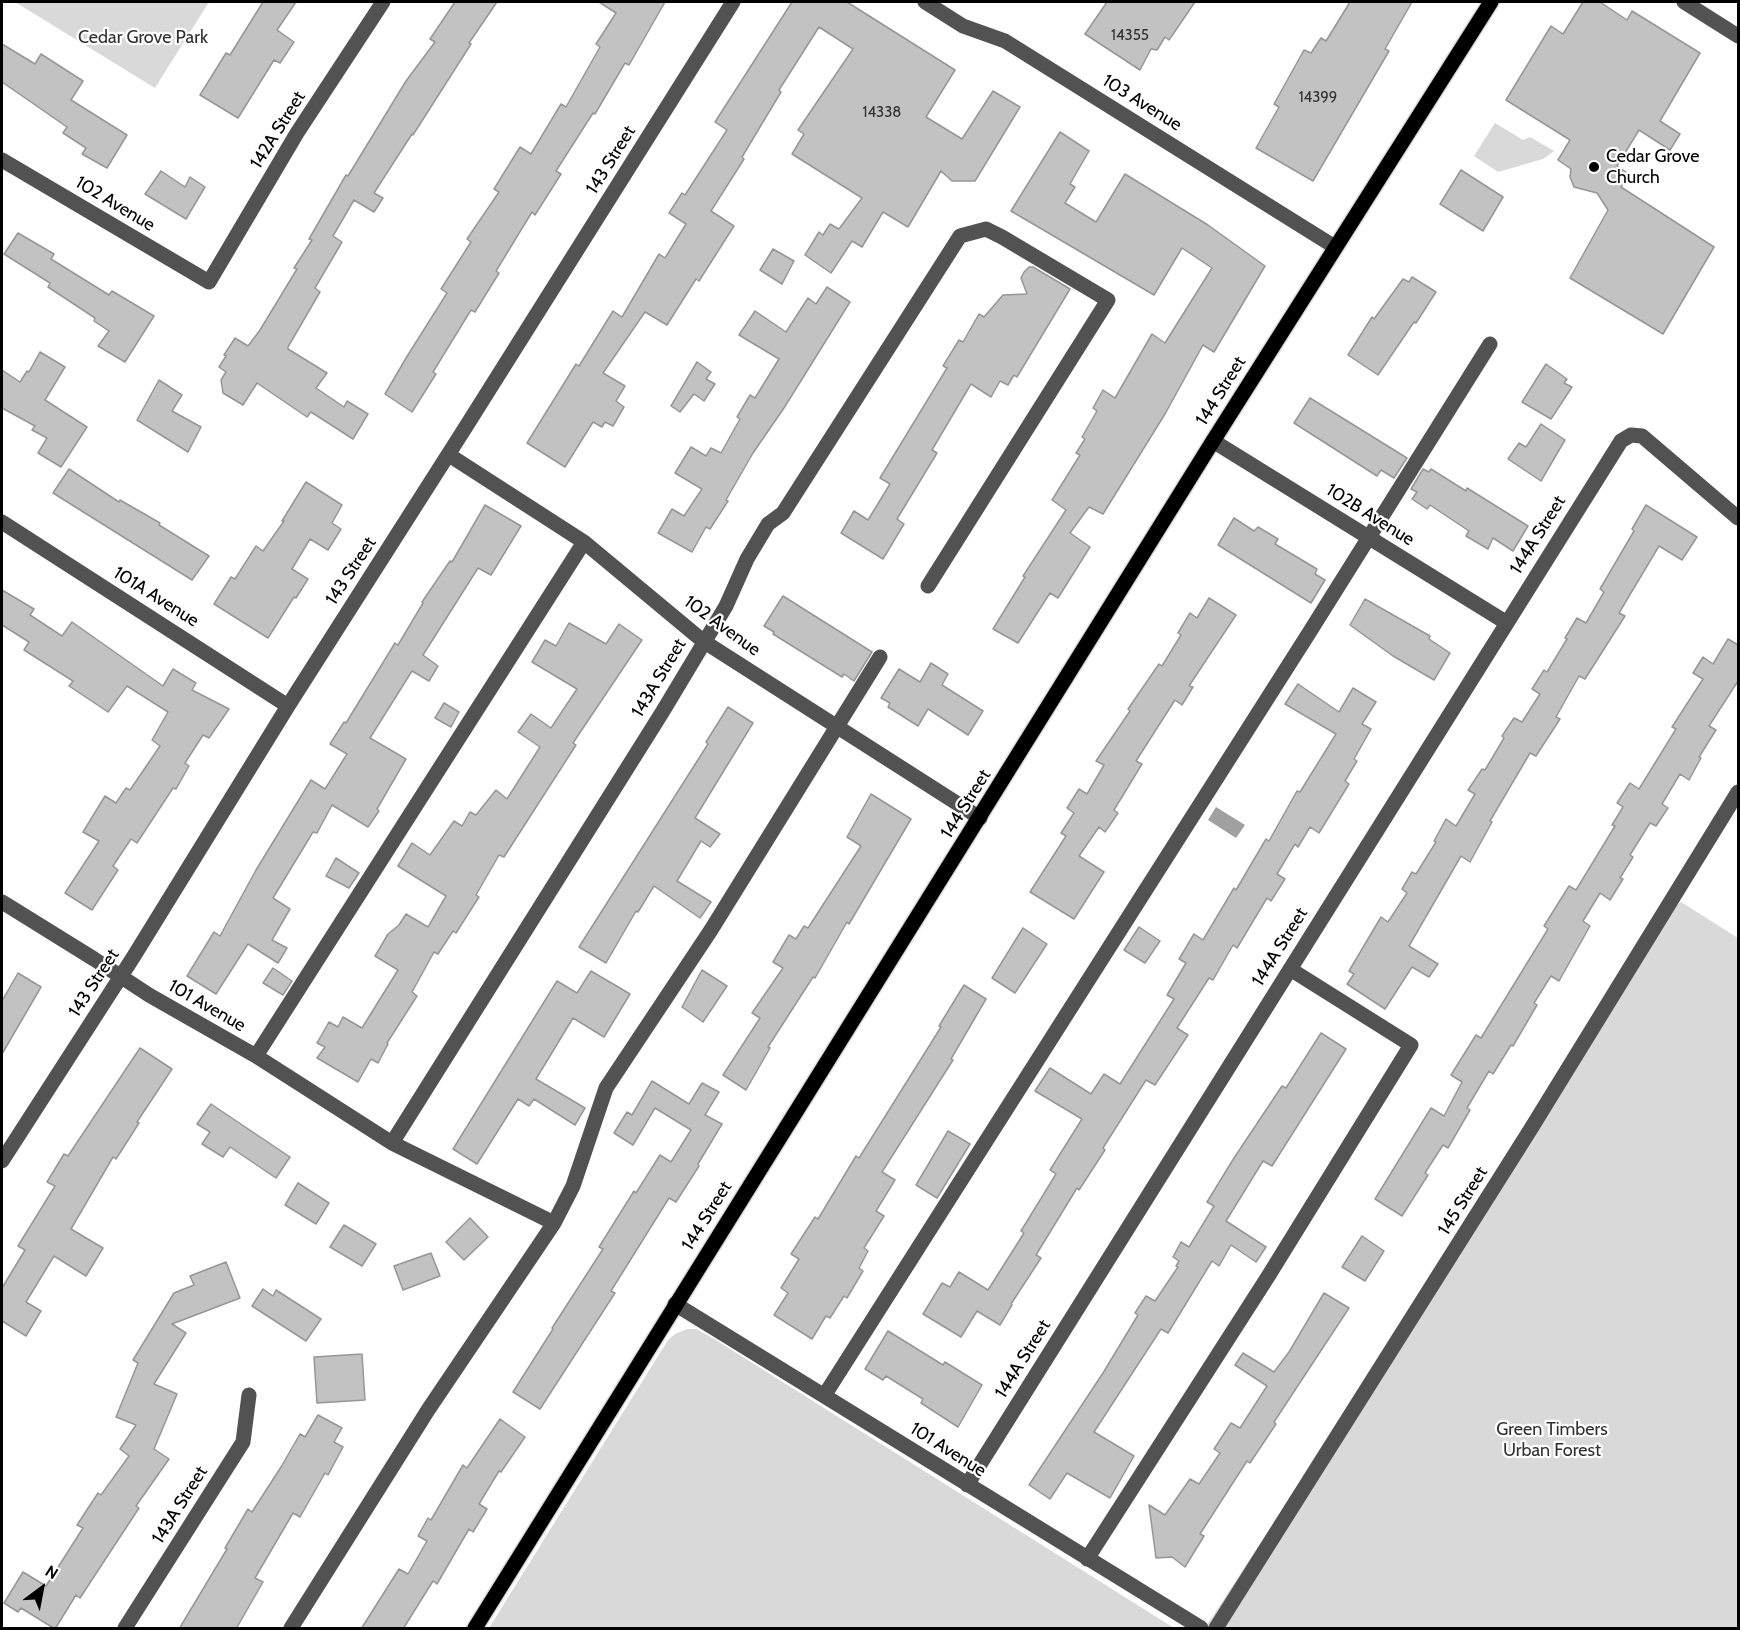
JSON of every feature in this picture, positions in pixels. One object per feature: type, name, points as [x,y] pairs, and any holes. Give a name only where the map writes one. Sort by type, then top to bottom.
[{"type":"main road","name":"144 Street","points":[[476,1629],[675,1304],[1213,441],[1491,2]]},
{"type":"street","name":"142A Street","points":[[209,282],[297,133],[383,2]]},
{"type":"street","name":"143 Street","points":[[2,1161],[121,977],[288,706],[734,2]]},
{"type":"street","name":"103 Avenue","points":[[925,2],[963,26],[1005,41],[1335,247]]},
{"type":"street","points":[[1684,2],[1738,36]]},
{"type":"street","name":"102 Avenue","points":[[2,160],[209,282]]},
{"type":"street","name":"143A Street","points":[[392,1143],[663,711],[726,606],[747,559],[768,524],[783,513],[960,236],[986,229],[1108,300],[928,586]]},
{"type":"street","points":[[824,1396],[1490,344]]},
{"type":"street","name":"144A Street","points":[[967,1485],[1621,441],[1631,435],[1642,436],[1738,519]]},
{"type":"street","name":"102B Avenue","points":[[1213,441],[1507,622]]},
{"type":"street","name":"102 Avenue","points":[[449,455],[584,542],[703,641],[980,818]]},
{"type":"street","name":"101A Avenue","points":[[2,522],[288,706]]},
{"type":"street","points":[[256,1056],[584,542]]},
{"type":"street","points":[[291,1629],[428,1410],[554,1223],[573,1186],[606,1088],[711,930],[880,657]]},
{"type":"street","name":"145 Street","points":[[1216,1629],[1532,1127],[1738,792]]},
{"type":"street","name":"101 Avenue","points":[[2,902],[149,995],[256,1056],[392,1143],[554,1223]]},
{"type":"street","points":[[1088,1559],[1269,1275],[1411,1045],[1290,969]]},
{"type":"street","name":"101 Avenue","points":[[675,1304],[1201,1629]]},
{"type":"street","name":"143A Street","points":[[125,1629],[243,1442],[249,1395]]},
{"type":"green space","name":"Cedar Grove Park","points":[[15,2],[209,2],[155,88]]},
{"type":"green space","points":[[1495,123],[1523,140],[1530,137],[1554,151],[1543,159],[1498,172],[1474,156]]},
{"type":"green space","name":"Green Timbers Urban Forest","points":[[1681,902],[1738,938],[1738,1628],[1205,1628],[1677,905]]},
{"type":"green space","points":[[687,1329],[696,1329],[711,1337],[1174,1628],[489,1628],[668,1340]]},
{"type":"shaded area","points":[[1216,807],[1245,825],[1236,838],[1208,820]]},
{"type":"building","points":[[263,2],[296,2],[277,30],[294,42],[280,63],[274,60],[238,118],[200,95],[226,53],[230,55]]},
{"type":"building","points":[[455,2],[497,2],[374,193],[383,198],[374,212],[354,200],[333,236],[342,242],[315,288],[320,292],[288,347],[327,373],[316,388],[344,407],[347,401],[368,414],[353,439],[311,412],[307,417],[257,383],[243,405],[223,393],[221,380],[226,372],[219,367],[226,356],[224,355],[235,338],[248,346],[260,330],[297,269],[294,268],[312,240],[309,239],[346,175],[348,176],[406,81],[435,42],[430,39]]},
{"type":"building","points":[[599,2],[665,2],[629,65],[625,63],[595,114],[593,113],[556,171],[561,174],[535,215],[532,212],[496,271],[499,273],[475,312],[471,310],[433,372],[436,374],[412,412],[385,394],[447,293],[441,289],[471,242],[467,239],[499,192],[494,189],[520,147],[531,154],[561,104],[566,107],[600,47],[596,44],[616,13]]},
{"type":"building","points":[[792,2],[847,2],[955,70],[926,117],[962,139],[993,91],[1020,107],[975,181],[952,181],[941,171],[908,227],[883,212],[862,247],[852,241],[831,273],[805,255],[819,232],[823,235],[830,224],[839,229],[862,198],[792,154],[804,134],[798,130],[853,49],[819,27],[779,90],[781,92],[742,157],[744,159],[711,211],[734,226],[699,281],[696,279],[667,325],[645,312],[603,373],[625,386],[616,401],[624,407],[613,426],[605,422],[602,427],[593,422],[565,467],[527,443],[576,364],[579,366],[613,311],[622,317],[659,254],[665,258],[686,224],[669,213],[682,193],[685,195],[727,130],[715,122]]},
{"type":"building","points":[[1107,2],[1195,2],[1169,40],[1165,37],[1157,50],[1151,49],[1140,70],[1085,34]]},
{"type":"building","points":[[1350,2],[1412,2],[1385,49],[1389,51],[1313,181],[1256,148],[1279,107],[1274,104],[1304,50],[1311,53],[1321,38],[1326,41]]},
{"type":"building","name":"Cedar Grove Church","points":[[1583,2],[1600,2],[1627,20],[1632,11],[1700,53],[1660,121],[1680,134],[1670,150],[1639,130],[1617,166],[1629,174],[1621,187],[1714,247],[1663,334],[1570,278],[1608,210],[1597,193],[1574,187],[1570,177],[1571,169],[1558,160],[1570,140],[1506,100],[1551,26],[1563,34]]},
{"type":"building","points":[[2,44],[35,64],[41,54],[83,81],[71,100],[127,135],[107,168],[82,154],[86,148],[63,133],[67,127],[2,82]]},
{"type":"building","points":[[1060,132],[1089,151],[1070,184],[1075,187],[1065,203],[1096,222],[1125,174],[1208,225],[1265,266],[1214,352],[1203,345],[1165,414],[1103,514],[1089,507],[1070,533],[1090,547],[1058,598],[1050,593],[1018,643],[993,629],[1025,577],[1023,576],[1066,510],[1052,500],[1080,455],[1076,453],[1085,439],[1082,437],[1097,411],[1093,408],[1103,390],[1115,398],[1152,334],[1165,343],[1212,268],[1182,248],[1154,295],[1011,211]]},
{"type":"building","points":[[1461,170],[1503,197],[1483,231],[1440,204]]},
{"type":"building","points":[[161,171],[185,187],[190,177],[205,187],[186,219],[145,194]]},
{"type":"building","points":[[18,233],[54,254],[51,259],[109,295],[112,291],[154,316],[125,362],[98,346],[109,331],[94,321],[95,318],[48,287],[50,283],[4,254]]},
{"type":"building","points":[[773,249],[794,261],[782,284],[760,270]]},
{"type":"building","points":[[1029,267],[1033,267],[1070,289],[1017,377],[1014,375],[1008,385],[1000,381],[991,397],[971,384],[932,450],[937,453],[897,519],[904,524],[883,559],[841,533],[854,511],[868,520],[890,484],[880,478],[947,368],[943,366],[959,340],[963,342],[979,314],[984,317],[1003,295],[1027,294],[1021,278]]},
{"type":"building","points":[[1412,277],[1436,292],[1378,375],[1348,355],[1372,317],[1374,319],[1403,279],[1409,282]]},
{"type":"building","points":[[827,287],[850,302],[753,453],[726,500],[728,501],[710,529],[706,527],[692,552],[658,533],[672,509],[684,516],[702,489],[675,473],[691,447],[706,456],[711,448],[721,453],[750,395],[755,398],[779,359],[739,335],[755,311],[786,332],[808,298],[816,304]]},
{"type":"building","points":[[40,352],[65,367],[45,400],[87,427],[61,467],[38,453],[47,438],[32,430],[35,426],[2,408],[2,370],[20,382],[27,371],[29,372]]},
{"type":"building","points":[[697,362],[711,372],[706,379],[715,384],[704,401],[694,394],[680,412],[671,406]]},
{"type":"building","points":[[1546,364],[1567,379],[1564,383],[1572,387],[1551,419],[1522,402]]},
{"type":"building","points":[[159,380],[182,395],[172,411],[201,427],[188,452],[137,420]]},
{"type":"building","points":[[1310,398],[1407,458],[1394,478],[1381,470],[1377,476],[1294,423]]},
{"type":"building","points":[[1541,424],[1565,440],[1541,481],[1508,459],[1519,443],[1526,447]]},
{"type":"building","points":[[69,469],[119,502],[120,500],[160,523],[159,525],[209,556],[192,580],[53,493]]},
{"type":"building","points":[[1423,469],[1429,472],[1431,469],[1466,491],[1467,488],[1528,526],[1513,551],[1493,538],[1488,549],[1466,536],[1469,531],[1430,505],[1427,509],[1412,499],[1417,492],[1411,489]]},
{"type":"building","points":[[306,482],[342,505],[332,523],[341,529],[328,550],[310,539],[292,569],[308,579],[268,638],[214,604],[231,577],[235,579],[256,546],[263,551],[284,521],[282,521]]},
{"type":"building","points":[[485,505],[521,526],[491,575],[478,568],[423,655],[438,666],[429,681],[412,671],[370,738],[406,759],[377,809],[379,811],[368,827],[332,805],[317,833],[313,832],[273,898],[290,909],[272,940],[287,948],[278,963],[248,944],[216,994],[187,976],[214,932],[220,936],[256,870],[311,780],[325,789],[347,754],[330,744],[344,722],[346,723],[395,643],[398,645],[422,602],[450,561],[452,562]]},
{"type":"building","points":[[1646,505],[1697,537],[1682,560],[1659,546],[1619,613],[1625,616],[1585,679],[1579,676],[1556,717],[1560,719],[1536,756],[1530,753],[1490,821],[1492,822],[1470,862],[1461,856],[1409,946],[1438,964],[1429,977],[1412,967],[1385,1009],[1347,984],[1354,974],[1349,971],[1381,917],[1388,922],[1407,893],[1402,889],[1412,872],[1416,874],[1436,842],[1434,841],[1446,819],[1456,826],[1475,794],[1468,790],[1482,769],[1485,770],[1514,718],[1522,722],[1540,694],[1532,689],[1544,670],[1547,672],[1577,618],[1586,623],[1604,592],[1600,589],[1634,531],[1632,529]]},
{"type":"building","points":[[1234,518],[1254,531],[1258,527],[1278,539],[1275,544],[1317,569],[1315,574],[1325,580],[1311,603],[1218,545]]},
{"type":"building","points":[[2,590],[34,609],[30,615],[62,636],[72,622],[163,686],[173,669],[196,683],[192,690],[229,709],[209,738],[203,735],[185,763],[189,766],[176,789],[173,788],[137,843],[131,839],[113,866],[118,870],[92,910],[65,893],[99,841],[83,832],[105,796],[116,803],[126,788],[130,790],[160,746],[152,740],[168,712],[127,686],[108,712],[69,686],[73,681],[24,650],[29,642],[2,625]]},
{"type":"building","points":[[783,596],[872,652],[854,681],[844,674],[842,677],[764,626]]},
{"type":"building","points":[[1209,598],[1236,615],[1189,686],[1193,687],[1182,705],[1175,700],[1136,761],[1142,764],[1114,810],[1118,813],[1105,832],[1099,827],[1079,856],[1104,872],[1074,919],[1030,892],[1066,836],[1061,833],[1074,813],[1067,808],[1079,789],[1087,794],[1104,765],[1096,761],[1130,711],[1128,709],[1159,664],[1162,666],[1181,635],[1178,633],[1190,613],[1197,618]]},
{"type":"building","points":[[1365,599],[1430,636],[1429,639],[1450,653],[1434,680],[1393,656],[1350,625]]},
{"type":"building","points":[[569,623],[606,644],[619,624],[642,640],[573,743],[576,745],[504,857],[499,855],[476,895],[479,897],[456,933],[453,931],[438,954],[434,952],[412,992],[417,996],[387,1043],[378,1063],[371,1059],[358,1082],[317,1058],[325,1047],[317,1043],[329,1022],[338,1027],[343,1017],[362,1028],[398,970],[375,956],[388,934],[399,925],[406,914],[428,927],[446,896],[398,866],[412,843],[430,855],[454,821],[462,826],[470,812],[476,815],[496,790],[507,799],[540,747],[518,732],[531,714],[551,728],[577,689],[532,662],[545,640],[556,646]]},
{"type":"building","points":[[1728,639],[1738,645],[1738,681],[1709,726],[1716,730],[1699,757],[1701,758],[1689,780],[1680,774],[1662,804],[1668,808],[1656,826],[1650,823],[1630,855],[1633,857],[1610,900],[1600,893],[1583,921],[1590,926],[1559,981],[1551,976],[1534,1003],[1537,1005],[1513,1046],[1511,1045],[1493,1074],[1489,1071],[1467,1108],[1470,1110],[1448,1148],[1443,1145],[1425,1173],[1428,1175],[1402,1216],[1375,1199],[1431,1108],[1444,1116],[1462,1082],[1451,1075],[1476,1035],[1481,1038],[1548,929],[1544,926],[1569,886],[1576,890],[1615,826],[1612,825],[1623,807],[1617,803],[1630,783],[1639,789],[1676,729],[1672,727],[1703,679],[1693,673],[1703,657],[1713,664]]},
{"type":"building","points":[[931,663],[948,674],[942,685],[983,711],[968,735],[928,709],[918,726],[888,707],[890,703],[881,698],[899,669],[920,682]]},
{"type":"building","points":[[1298,684],[1339,712],[1353,688],[1376,702],[1362,724],[1371,729],[1345,781],[1349,784],[1319,833],[1310,827],[1298,847],[1295,844],[1277,874],[1285,879],[1271,901],[1267,898],[1237,948],[1233,945],[1213,980],[1209,978],[1177,1028],[1188,1035],[1155,1085],[1146,1080],[1103,1148],[1105,1150],[1079,1190],[1077,1188],[1036,1255],[1041,1258],[1000,1325],[977,1311],[961,1337],[923,1314],[942,1283],[950,1287],[959,1272],[988,1290],[1024,1233],[1021,1231],[1056,1174],[1050,1170],[1082,1119],[1035,1091],[1050,1068],[1091,1094],[1104,1074],[1120,1084],[1174,999],[1167,995],[1186,963],[1179,959],[1194,934],[1203,940],[1234,888],[1236,890],[1266,839],[1269,841],[1297,791],[1300,792],[1336,734],[1285,704]]},
{"type":"building","points":[[444,703],[459,712],[451,727],[435,718]]},
{"type":"building","points":[[728,707],[753,723],[695,818],[720,834],[710,847],[701,841],[677,881],[711,902],[700,918],[654,886],[638,912],[636,911],[606,963],[579,947],[708,744],[706,742]]},
{"type":"building","points":[[871,794],[911,819],[849,924],[847,922],[815,978],[813,977],[768,1047],[770,1048],[746,1090],[723,1075],[760,1018],[752,1013],[783,968],[773,962],[789,935],[796,939],[804,926],[808,928],[861,846],[847,837]]},
{"type":"building","points":[[336,858],[359,873],[349,888],[326,876]]},
{"type":"building","points":[[1139,927],[1160,941],[1145,963],[1124,950]]},
{"type":"building","points":[[1023,928],[1047,944],[1015,993],[992,978]]},
{"type":"building","points":[[273,968],[292,981],[283,995],[263,983]]},
{"type":"building","points":[[702,970],[727,986],[703,1022],[682,1007]]},
{"type":"building","points":[[591,971],[630,994],[604,1037],[573,1018],[536,1079],[585,1108],[575,1125],[534,1099],[529,1106],[518,1099],[477,1164],[453,1149],[557,981],[577,993]]},
{"type":"building","points":[[18,973],[41,987],[2,1054],[2,1001]]},
{"type":"building","points":[[964,985],[986,999],[951,1059],[953,1060],[882,1172],[895,1180],[876,1211],[884,1216],[864,1248],[868,1251],[859,1268],[863,1271],[847,1298],[844,1296],[830,1318],[826,1316],[812,1339],[774,1315],[788,1293],[781,1288],[799,1259],[791,1254],[815,1217],[818,1219],[856,1156],[859,1158],[941,1027],[939,1026]]},
{"type":"building","points":[[1321,1033],[1346,1049],[1272,1166],[1263,1161],[1226,1221],[1266,1247],[1256,1262],[1231,1245],[1219,1266],[1212,1261],[1168,1333],[1161,1329],[1094,1432],[1134,1456],[1110,1498],[1067,1473],[1050,1499],[1029,1485],[1103,1373],[1138,1315],[1135,1313],[1146,1296],[1155,1301],[1178,1267],[1176,1266],[1179,1261],[1173,1257],[1181,1242],[1189,1247],[1214,1206],[1207,1202],[1234,1158],[1282,1086],[1286,1088]]},
{"type":"building","points":[[140,1048],[172,1069],[116,1159],[113,1157],[71,1229],[103,1248],[86,1276],[54,1256],[26,1302],[41,1311],[26,1336],[2,1321],[2,1288],[25,1250],[18,1246],[55,1186],[47,1182],[64,1154],[68,1156]]},
{"type":"building","points":[[652,1081],[689,1104],[702,1083],[719,1092],[705,1115],[722,1124],[676,1202],[669,1198],[611,1291],[615,1293],[540,1409],[513,1392],[603,1249],[599,1247],[634,1191],[636,1193],[660,1155],[671,1162],[691,1130],[655,1108],[633,1145],[614,1133],[627,1112],[632,1115]]},
{"type":"building","points":[[211,1104],[290,1157],[276,1178],[230,1147],[223,1157],[202,1144],[210,1132],[197,1124]]},
{"type":"building","points":[[948,1131],[970,1144],[937,1198],[916,1185]]},
{"type":"building","points":[[298,1183],[329,1203],[316,1224],[285,1205]]},
{"type":"building","points":[[470,1218],[488,1237],[464,1260],[446,1242]]},
{"type":"building","points":[[344,1225],[376,1244],[362,1266],[330,1247]]},
{"type":"building","points":[[1362,1236],[1384,1251],[1365,1281],[1342,1267]]},
{"type":"building","points":[[431,1253],[440,1276],[403,1290],[394,1266]]},
{"type":"building","points":[[226,1262],[240,1298],[172,1324],[186,1333],[154,1384],[177,1394],[154,1449],[169,1459],[136,1506],[139,1508],[80,1598],[76,1595],[55,1629],[21,1608],[18,1612],[4,1603],[23,1572],[46,1586],[83,1528],[77,1525],[98,1493],[101,1495],[129,1456],[120,1449],[136,1425],[116,1417],[138,1363],[133,1360],[174,1293],[194,1285],[190,1276]]},
{"type":"building","points":[[263,1289],[273,1296],[276,1290],[321,1319],[306,1341],[252,1306]]},
{"type":"building","points":[[1324,1293],[1349,1308],[1274,1422],[1276,1424],[1250,1463],[1247,1461],[1200,1534],[1204,1536],[1185,1567],[1172,1557],[1156,1558],[1149,1505],[1165,1515],[1190,1479],[1199,1484],[1220,1453],[1214,1449],[1231,1423],[1240,1428],[1267,1386],[1235,1365],[1243,1353],[1274,1372],[1289,1352]]},
{"type":"building","points":[[888,1331],[943,1365],[945,1362],[982,1385],[958,1427],[921,1403],[923,1399],[886,1376],[883,1380],[865,1369]]},
{"type":"building","points":[[362,1354],[365,1400],[317,1403],[314,1357]]},
{"type":"building","points":[[318,1415],[342,1428],[334,1442],[343,1447],[328,1475],[325,1473],[300,1517],[293,1513],[255,1578],[263,1582],[236,1629],[179,1629],[248,1509],[252,1512],[300,1434],[305,1437]]},
{"type":"building","points":[[500,1419],[525,1437],[501,1472],[499,1471],[479,1504],[487,1509],[473,1532],[469,1529],[437,1584],[433,1581],[403,1629],[361,1629],[399,1569],[408,1574],[427,1541],[418,1536],[428,1518],[431,1520],[463,1465],[467,1468]]},
{"type":"place","name":"Cedar Grove Church","points":[[1594,167]]}]
